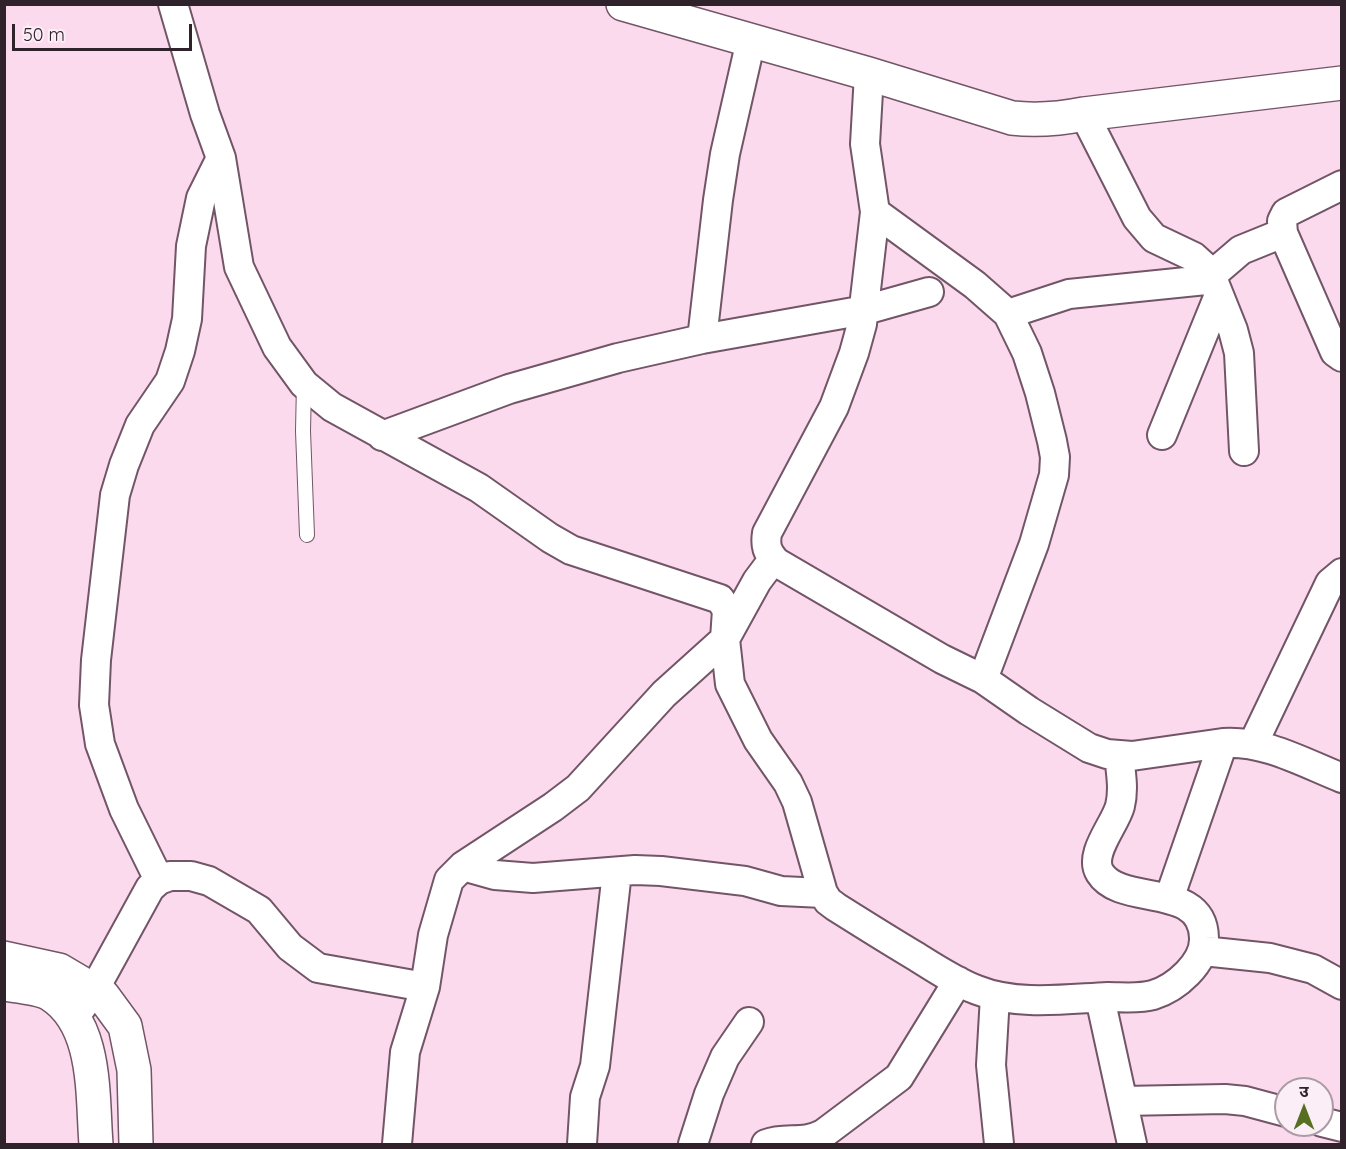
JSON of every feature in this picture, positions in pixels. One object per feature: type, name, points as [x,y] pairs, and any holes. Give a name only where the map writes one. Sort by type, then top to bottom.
[{"type":"main road","points":[[623,4],[869,74],[1012,118],[1054,120],[1084,114],[1341,82]]},
{"type":"main road","points":[[4,958],[58,969],[103,996],[125,1026],[134,1070],[136,1144]]},
{"type":"main road","points":[[4,984],[49,994],[74,1016],[91,1063],[96,1144]]},
{"type":"street","points":[[173,4],[205,114],[221,158],[239,267],[277,347],[304,384],[332,407],[479,488],[550,538],[572,550],[720,599],[727,610],[724,639],[730,684],[759,740],[788,783],[797,802],[823,893],[836,908],[958,981],[995,996],[1100,998],[1149,996],[1165,991],[1197,962],[1203,951],[1202,924],[1196,913],[1182,903],[1119,887],[1100,873],[1097,863],[1100,847],[1119,808],[1122,796],[1119,756]]},
{"type":"street","points":[[702,339],[720,189],[751,40]]},
{"type":"street","points":[[869,74],[865,144],[875,212],[865,310],[854,353],[834,407],[767,533],[768,554],[776,562],[942,659],[983,679],[1089,748],[1119,756],[1132,756],[1223,743],[1253,744],[1341,778]]},
{"type":"street","points":[[1084,114],[1142,225],[1154,238],[1194,257],[1205,267],[1215,286],[1233,330],[1239,353],[1244,451]]},
{"type":"street","points":[[150,891],[100,744],[94,705],[96,660],[115,495],[140,424],[170,381],[180,351],[187,319],[191,246],[201,198],[221,158]]},
{"type":"street","points":[[1337,340],[1283,233],[1282,221],[1286,213],[1341,185]]},
{"type":"street","points":[[875,212],[975,285],[1008,314],[1027,353],[1052,441],[1055,457],[1054,475],[1034,544],[983,679]]},
{"type":"street","points":[[1162,435],[1215,286],[1241,250],[1283,233]]},
{"type":"street","points":[[1008,314],[1069,294],[1206,280],[1215,286]]},
{"type":"street","points":[[382,436],[509,389],[618,358],[702,339],[865,310],[929,292]]},
{"type":"street","points":[[397,1144],[405,1052],[425,987],[433,935],[450,880],[463,866],[578,788],[664,694],[724,639],[757,581],[769,565],[776,562]]},
{"type":"street","points":[[1253,744],[1330,583],[1341,573]]},
{"type":"street","points":[[1168,900],[1223,743]]},
{"type":"street","points":[[463,866],[495,875],[524,878],[635,870],[661,871],[745,882],[780,891],[823,893]]},
{"type":"street","points":[[582,1144],[585,1097],[595,1066],[617,872]]},
{"type":"street","points":[[74,1016],[94,990],[150,891],[170,876],[191,876],[209,881],[259,910],[290,947],[318,968],[425,987]]},
{"type":"street","points":[[1203,951],[1270,958],[1313,969],[1341,985]]},
{"type":"street","points":[[766,1144],[773,1141],[802,1142],[814,1139],[888,1087],[908,1064],[958,981]]},
{"type":"street","points":[[995,996],[991,1065],[999,1144]]},
{"type":"street","points":[[1100,998],[1132,1144]]},
{"type":"street","points":[[693,1144],[724,1057],[749,1022]]},
{"type":"street","points":[[1124,1101],[1225,1099],[1245,1101],[1274,1109]]},
{"type":"lane","points":[[304,384],[303,431],[307,535]]}]
